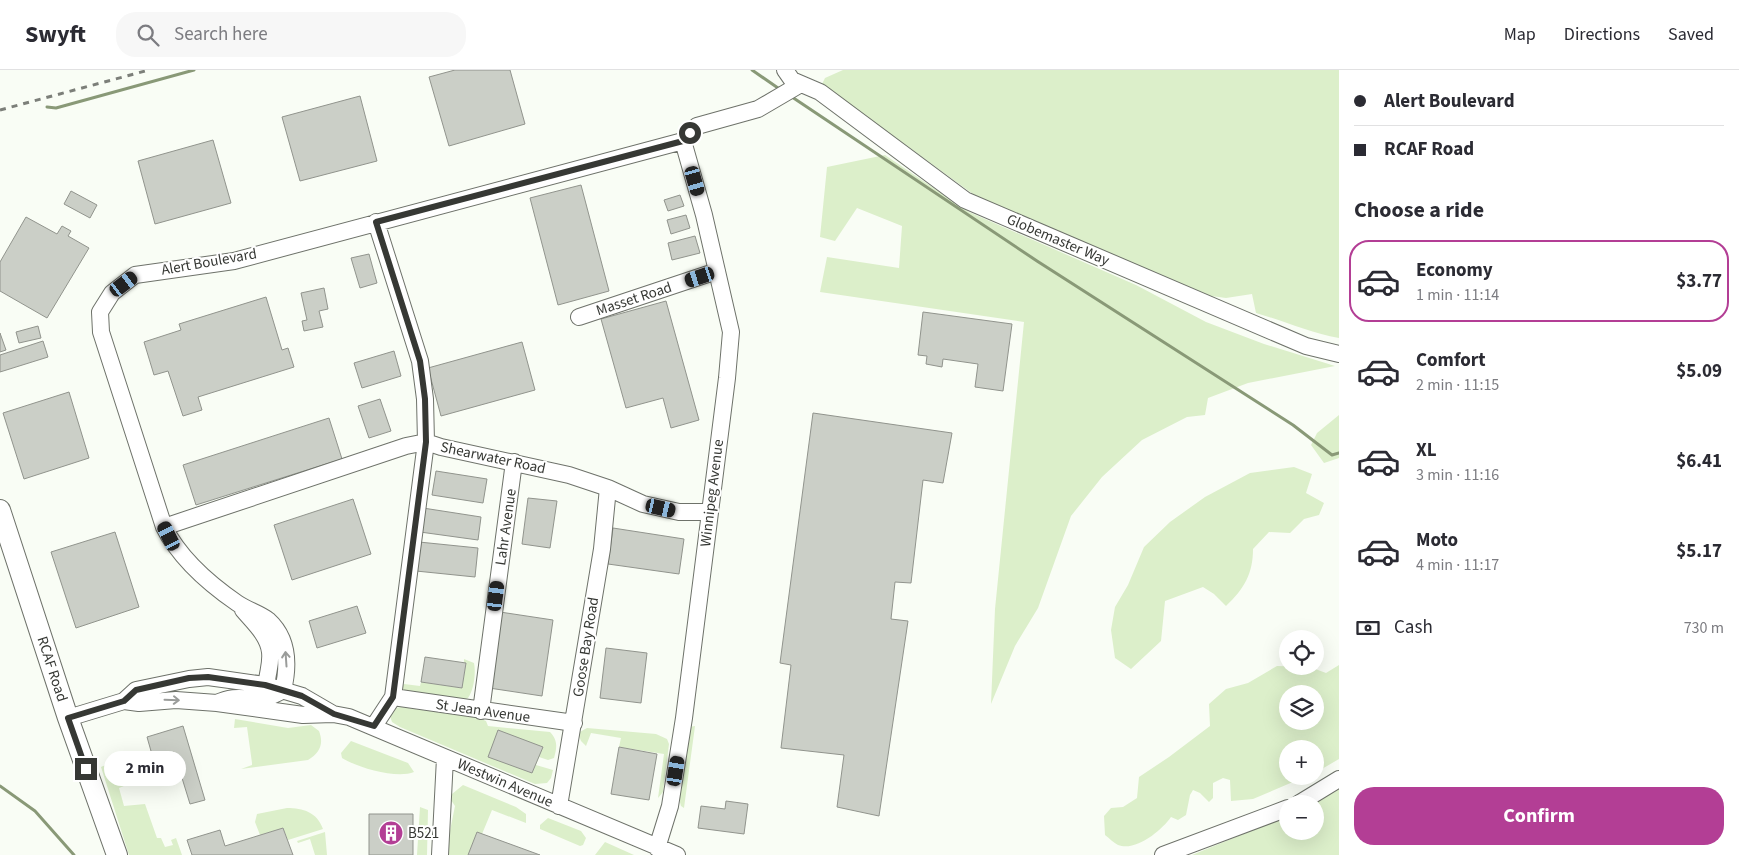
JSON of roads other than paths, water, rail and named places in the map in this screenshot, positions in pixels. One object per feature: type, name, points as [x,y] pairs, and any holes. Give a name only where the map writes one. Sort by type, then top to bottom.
[{"type":"main road","name":"RCAF Road","points":[[0,510],[68,718],[117,855]]},
{"type":"street","points":[[683,141],[697,126],[758,109],[799,85],[784,70]]},
{"type":"street","name":"Globemaster Way","points":[[799,85],[820,92],[965,200],[1306,346],[1339,354]]},
{"type":"street","name":"Alert Boulevard","points":[[275,696],[287,658],[282,637],[267,620],[238,604],[197,571],[173,546],[164,527],[101,332],[100,312],[112,293],[135,275],[234,261],[683,141]]},
{"type":"street","name":"Winnipeg Avenue","points":[[657,848],[670,806],[684,718],[727,378],[731,332],[704,215],[683,141]]},
{"type":"street","points":[[374,726],[393,697],[426,442],[425,399],[420,361],[376,222]]},
{"type":"street","name":"Masset Road","points":[[579,317],[717,271]]},
{"type":"street","name":"Shearwater Road","points":[[164,527],[397,449],[426,442],[569,475],[608,488],[643,504],[679,512],[709,512]]},
{"type":"street","name":"Lahr Avenue","points":[[481,711],[514,462]]},
{"type":"street","name":"Goose Bay Road","points":[[559,806],[602,549],[608,488]]},
{"type":"street","name":"Westwin Avenue","points":[[124,701],[136,690],[189,678],[228,678],[275,696]]},
{"type":"street","name":"Westwin Avenue","points":[[68,718],[124,701],[140,703],[176,700],[217,703],[275,696],[302,696],[334,714],[374,726],[445,758],[677,855]]},
{"type":"street","name":"St Jean Avenue","points":[[393,697],[574,723]]},
{"type":"street","points":[[440,855],[445,758]]},
{"type":"street","points":[[1313,795],[1339,779]]},
{"type":"street","points":[[1164,855],[1279,811]]},
{"type":"waterway","points":[[47,107],[56,108],[194,70]]},
{"type":"waterway","points":[[752,70],[778,88]]},
{"type":"waterway","points":[[792,97],[1037,261],[1293,425],[1332,455],[1339,453]]},
{"type":"waterway","points":[[0,786],[35,811],[74,855]]},
{"type":"railway","points":[[0,110],[149,70]]},
{"type":"place","name":"B521","points":[[391,833]]}]
